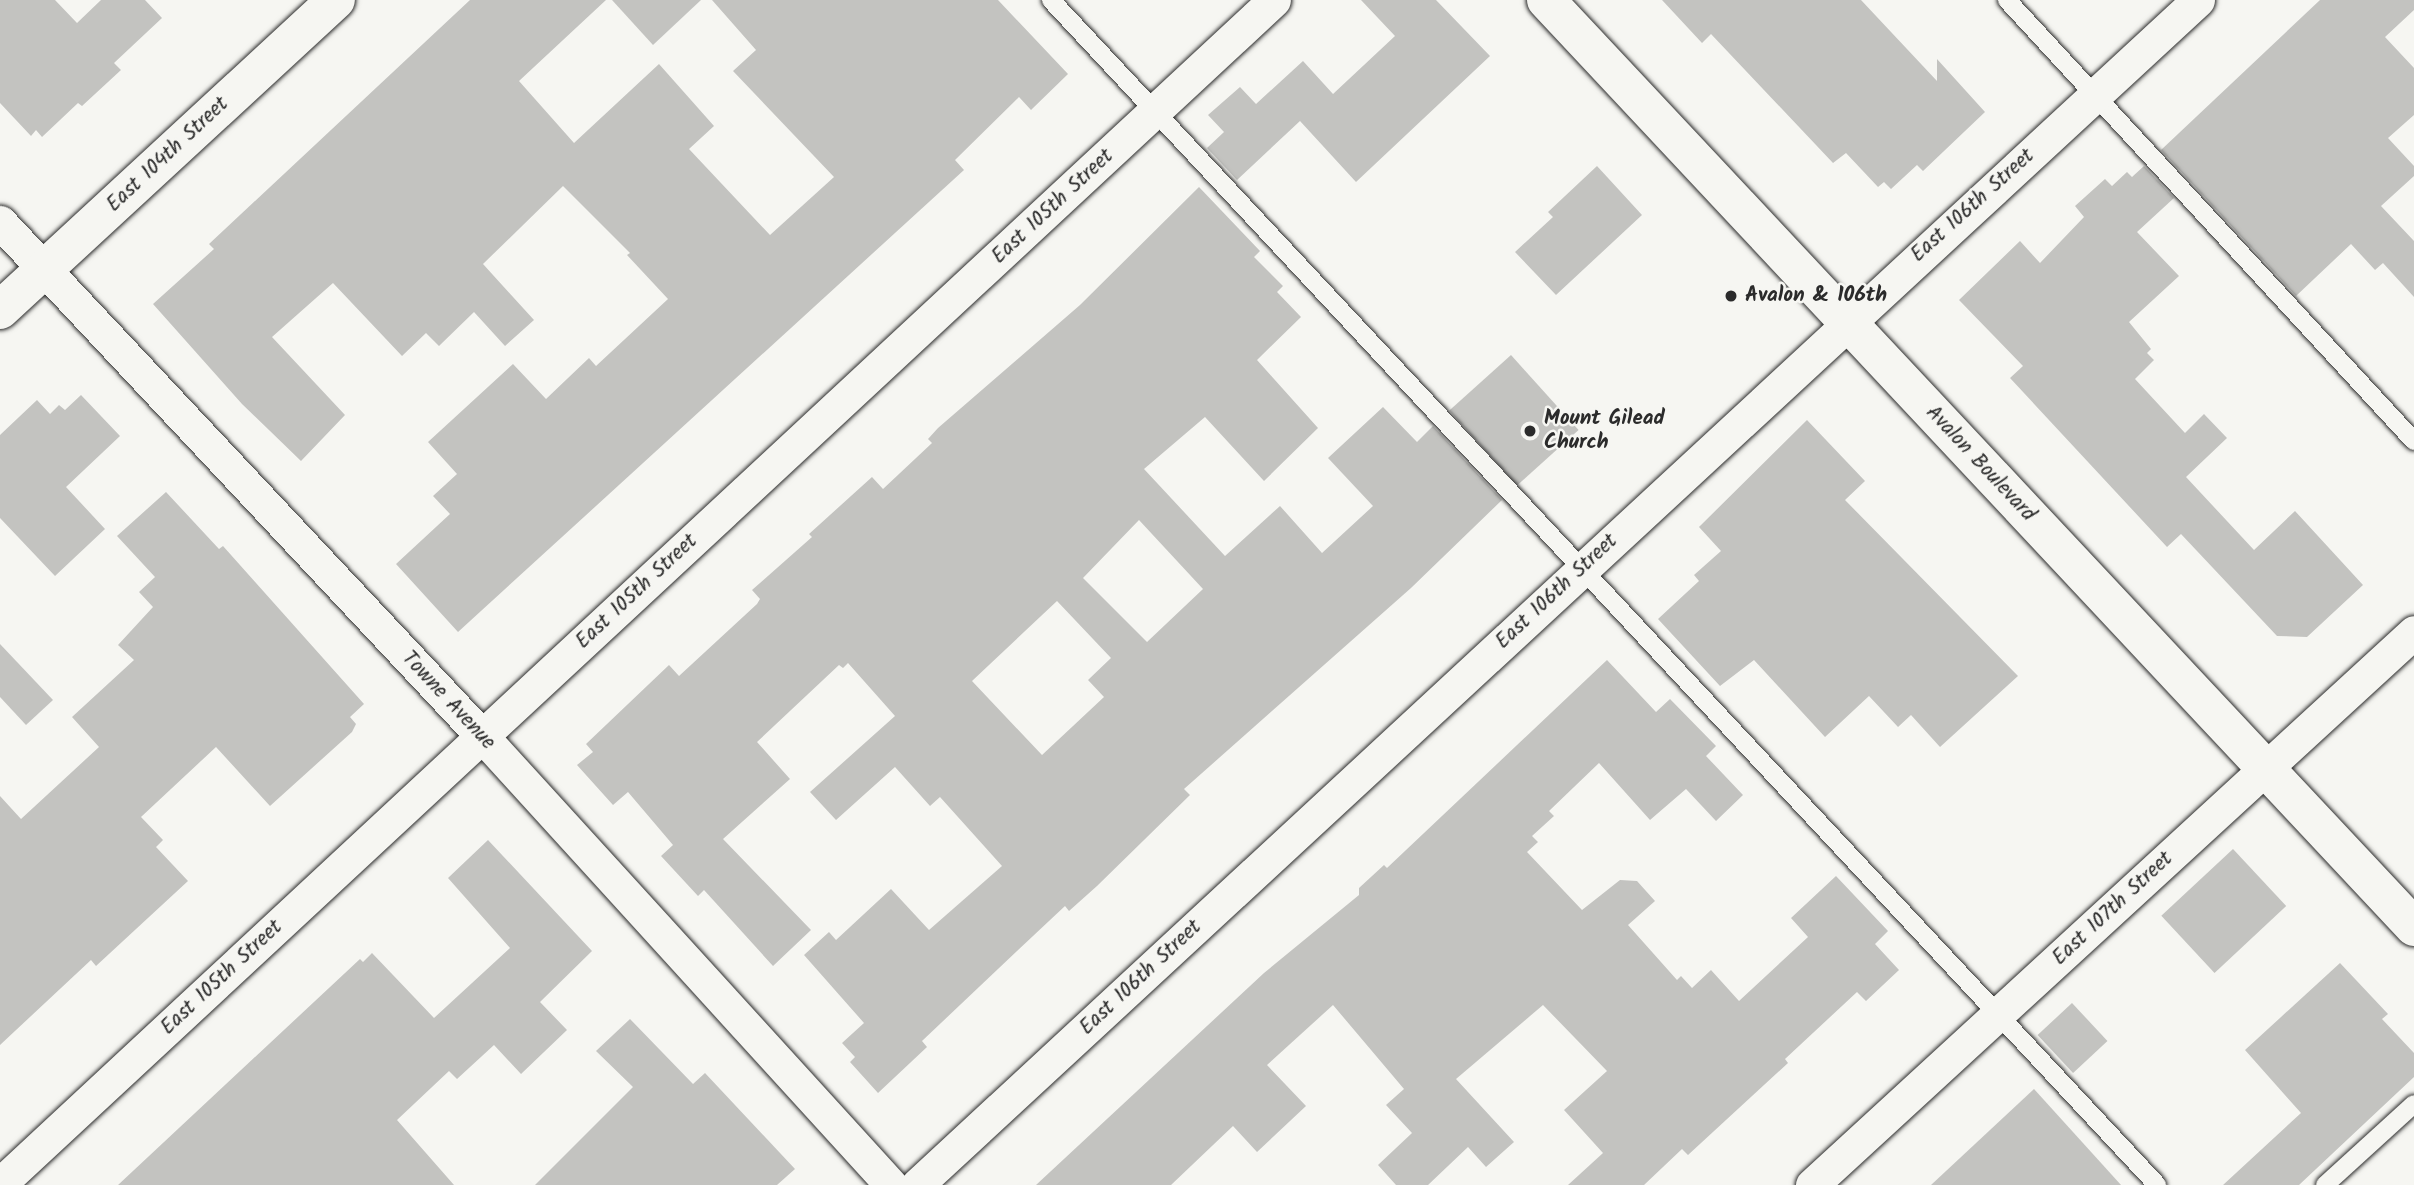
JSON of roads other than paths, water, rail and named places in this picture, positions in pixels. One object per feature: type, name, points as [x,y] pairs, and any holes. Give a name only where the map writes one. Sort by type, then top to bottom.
[{"type":"main road","name":"East 104th Street","points":[[0,310],[336,0]]},
{"type":"main road","name":"Avalon Boulevard","points":[[1546,0],[2414,927]]},
{"type":"street","name":"East 105th Street","points":[[0,1184],[1155,113],[1273,0]]},
{"type":"street","name":"East 106th Street","points":[[917,1185],[1846,322],[2198,0]]},
{"type":"street","name":"Towne Avenue","points":[[0,222],[482,736],[891,1185]]},
{"type":"street","name":"East 107th Street","points":[[1812,1185],[2414,632]]},
{"type":"lane","points":[[1051,0],[2157,1185]]},
{"type":"lane","points":[[2007,0],[2414,441]]},
{"type":"lane","points":[[2325,1185],[2414,1104]]},
{"type":"place","name":"Avalon & 106th","points":[[1731,296]]},
{"type":"place","name":"Mount Gilead Church","points":[[1530,431]]}]
